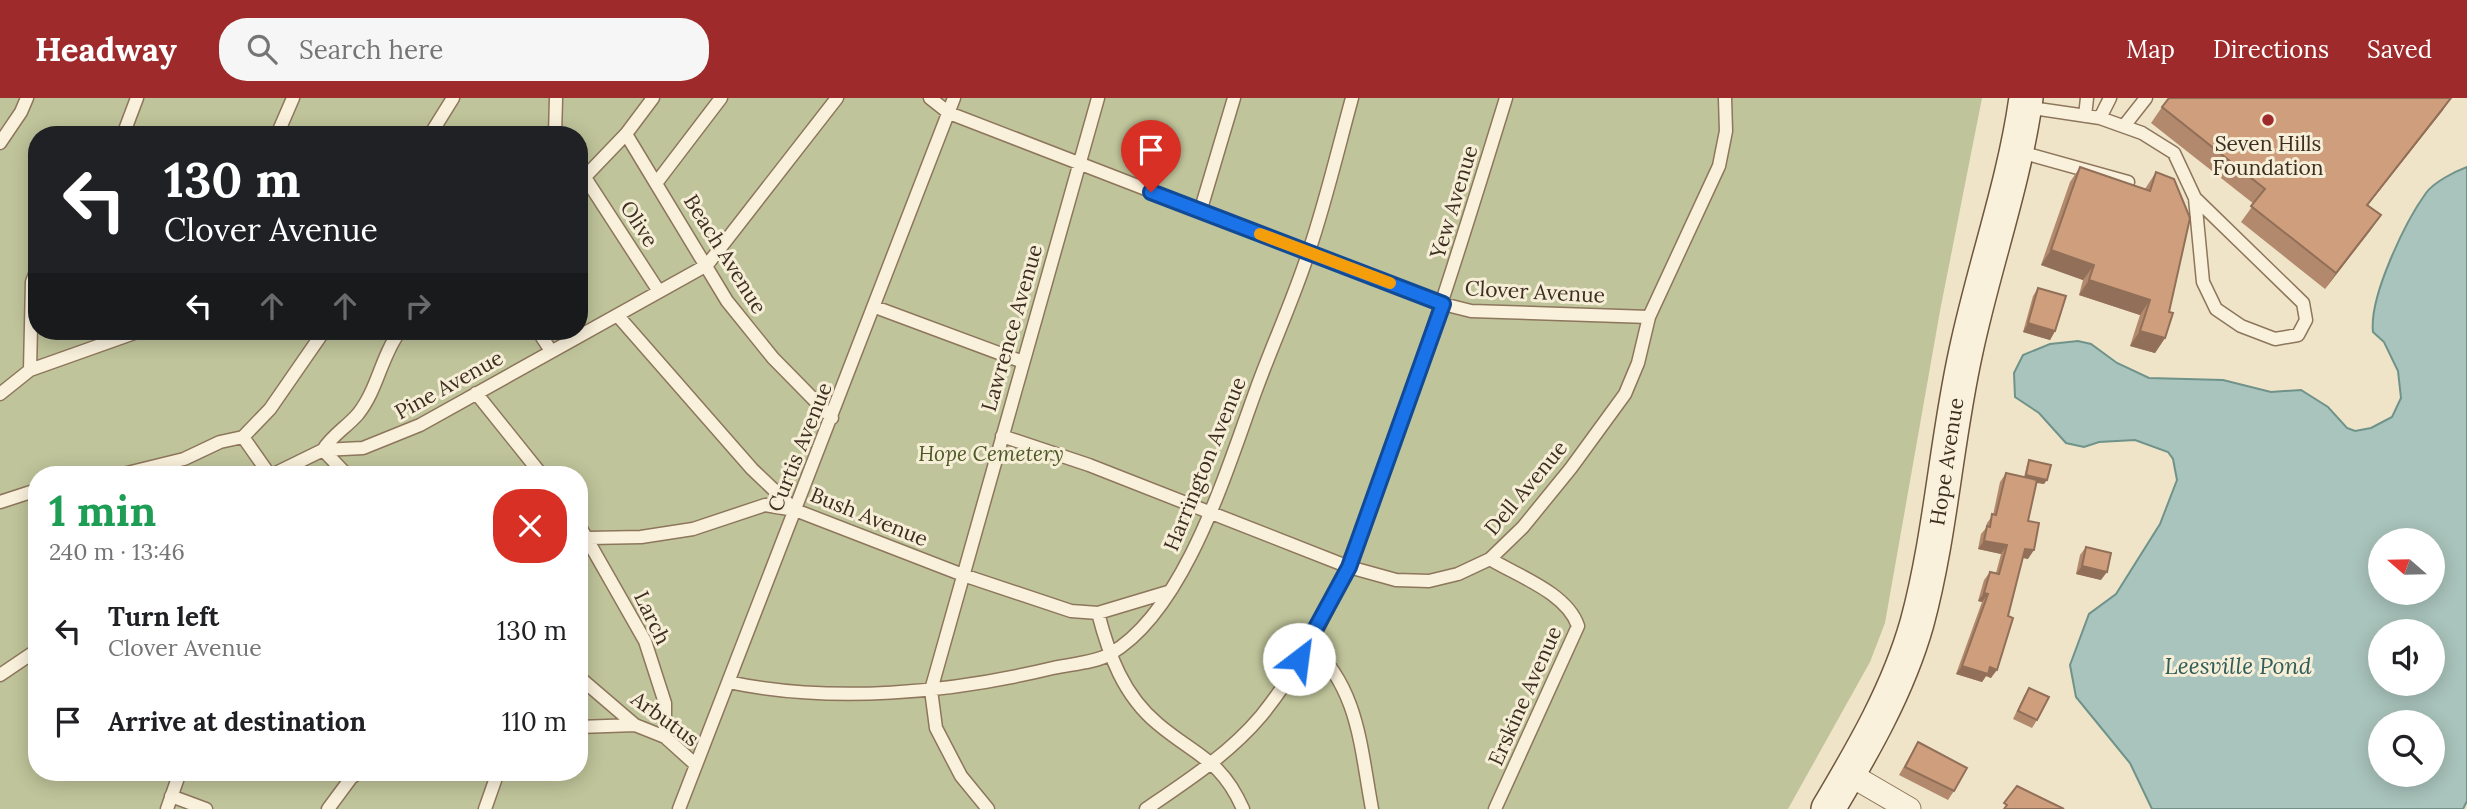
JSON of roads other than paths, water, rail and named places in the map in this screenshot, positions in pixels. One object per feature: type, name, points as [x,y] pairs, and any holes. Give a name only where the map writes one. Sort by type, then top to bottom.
[{"type":"main road","name":"Hope Avenue","points":[[1828,809],[1877,723],[1904,663],[1917,622],[1933,552],[1965,353],[2017,151],[2025,102]]},
{"type":"street","points":[[1849,774],[1909,809]]},
{"type":"lane","points":[[0,143],[21,113],[27,98]]},
{"type":"lane","points":[[126,126],[137,98]]},
{"type":"lane","points":[[281,126],[293,98]]},
{"type":"lane","points":[[436,126],[453,98]]},
{"type":"lane","points":[[555,126],[556,98]]},
{"type":"lane","points":[[588,176],[626,134],[653,98]]},
{"type":"lane","points":[[657,182],[721,98]]},
{"type":"lane","name":"Pine Avenue","points":[[588,332],[658,290],[707,265],[837,98]]},
{"type":"lane","name":"Clover Avenue","points":[[930,98],[949,113],[1443,304],[1471,311],[1649,317]]},
{"type":"lane","name":"Curtis Avenue","points":[[679,809],[954,98]]},
{"type":"lane","name":"Lawrence Avenue","points":[[931,690],[1098,98]]},
{"type":"lane","points":[[1200,212],[1234,98]]},
{"type":"lane","name":"Harrington Avenue","points":[[728,681],[804,692],[931,690],[1002,681],[1109,655],[1152,615],[1187,564],[1211,512],[1309,252],[1352,98]]},
{"type":"lane","name":"Yew Avenue","points":[[1146,809],[1213,762],[1261,715],[1309,643],[1349,567],[1443,304],[1506,98]]},
{"type":"lane","points":[[1649,317],[1719,166],[1726,131],[1724,98]]},
{"type":"lane","points":[[2085,116],[2087,98]]},
{"type":"lane","points":[[2100,118],[2110,98]]},
{"type":"lane","points":[[2124,126],[2146,98]]},
{"type":"lane","points":[[2025,102],[2100,118],[2124,126],[2142,133],[2174,153],[2195,198],[2203,282],[2217,309],[2241,326],[2275,339],[2298,335],[2306,320],[2303,303],[2195,198]]},
{"type":"lane","name":"Beach Avenue","points":[[626,134],[727,301],[773,358],[832,418]]},
{"type":"lane","points":[[2017,151],[2128,182]]},
{"type":"lane","name":"Olive","points":[[588,188],[658,290]]},
{"type":"lane","points":[[875,307],[1023,362]]},
{"type":"lane","name":"Bush Avenue","points":[[618,316],[752,469],[795,510],[963,575],[1071,611],[1098,613],[1168,592]]},
{"type":"lane","name":"Dell Avenue","points":[[1002,436],[1211,512],[1349,567],[1395,580],[1429,581],[1458,575],[1490,559],[1522,527],[1571,468],[1625,394],[1637,363],[1649,317]]},
{"type":"lane","points":[[30,370],[31,340]]},
{"type":"lane","points":[[0,394],[30,370],[115,340]]},
{"type":"lane","points":[[156,466],[184,459],[220,443],[243,438],[270,409],[318,340]]},
{"type":"lane","points":[[339,466],[324,450],[329,440],[358,415],[375,386],[387,351],[394,340]]},
{"type":"lane","points":[[544,340],[551,351]]},
{"type":"lane","name":"Pine Avenue","points":[[289,466],[324,450],[363,448],[382,443],[572,340]]},
{"type":"lane","points":[[476,393],[535,466]]},
{"type":"lane","points":[[243,438],[266,466]]},
{"type":"lane","points":[[0,502],[28,493]]},
{"type":"lane","points":[[589,538],[641,537],[694,530],[765,505],[795,510]]},
{"type":"lane","name":"Larch","points":[[589,538],[645,641],[665,703],[665,737]]},
{"type":"lane","name":"Erskine Avenue","points":[[1490,559],[1555,598],[1573,614],[1578,626],[1495,809]]},
{"type":"lane","points":[[1098,613],[1109,655],[1132,697],[1156,723],[1213,762],[1233,787],[1243,809]]},
{"type":"lane","points":[[1309,643],[1341,678],[1351,706],[1372,809]]},
{"type":"lane","points":[[0,675],[28,656]]},
{"type":"lane","name":"Arbutus","points":[[588,685],[635,725],[665,737],[695,765]]},
{"type":"lane","points":[[931,690],[936,728],[961,776],[988,809]]},
{"type":"lane","points":[[588,727],[635,725]]},
{"type":"lane","points":[[167,809],[177,781]]},
{"type":"lane","points":[[327,809],[349,781]]},
{"type":"lane","points":[[485,809],[495,781]]},
{"type":"lane","points":[[172,796],[206,809]]},
{"type":"water","name":"Leesville Pond","points":[[2467,167],[2467,801],[2463,809],[2152,809],[2130,763],[2076,697],[2070,665],[2089,614],[2116,594],[2160,524],[2177,480],[2173,459],[2168,452],[2135,440],[2099,442],[2084,447],[2066,443],[2039,413],[2015,397],[2014,373],[2023,355],[2050,344],[2078,341],[2091,344],[2117,363],[2149,378],[2223,380],[2271,392],[2301,390],[2328,407],[2347,428],[2355,431],[2371,428],[2392,417],[2401,398],[2398,371],[2384,342],[2373,332],[2373,317],[2382,280],[2408,222],[2426,193],[2450,175]]},
{"type":"place","name":"Seven Hills Foundation","points":[[2268,120]]},
{"type":"park label","name":"Hope Cemetery","points":[[991,454]]}]
